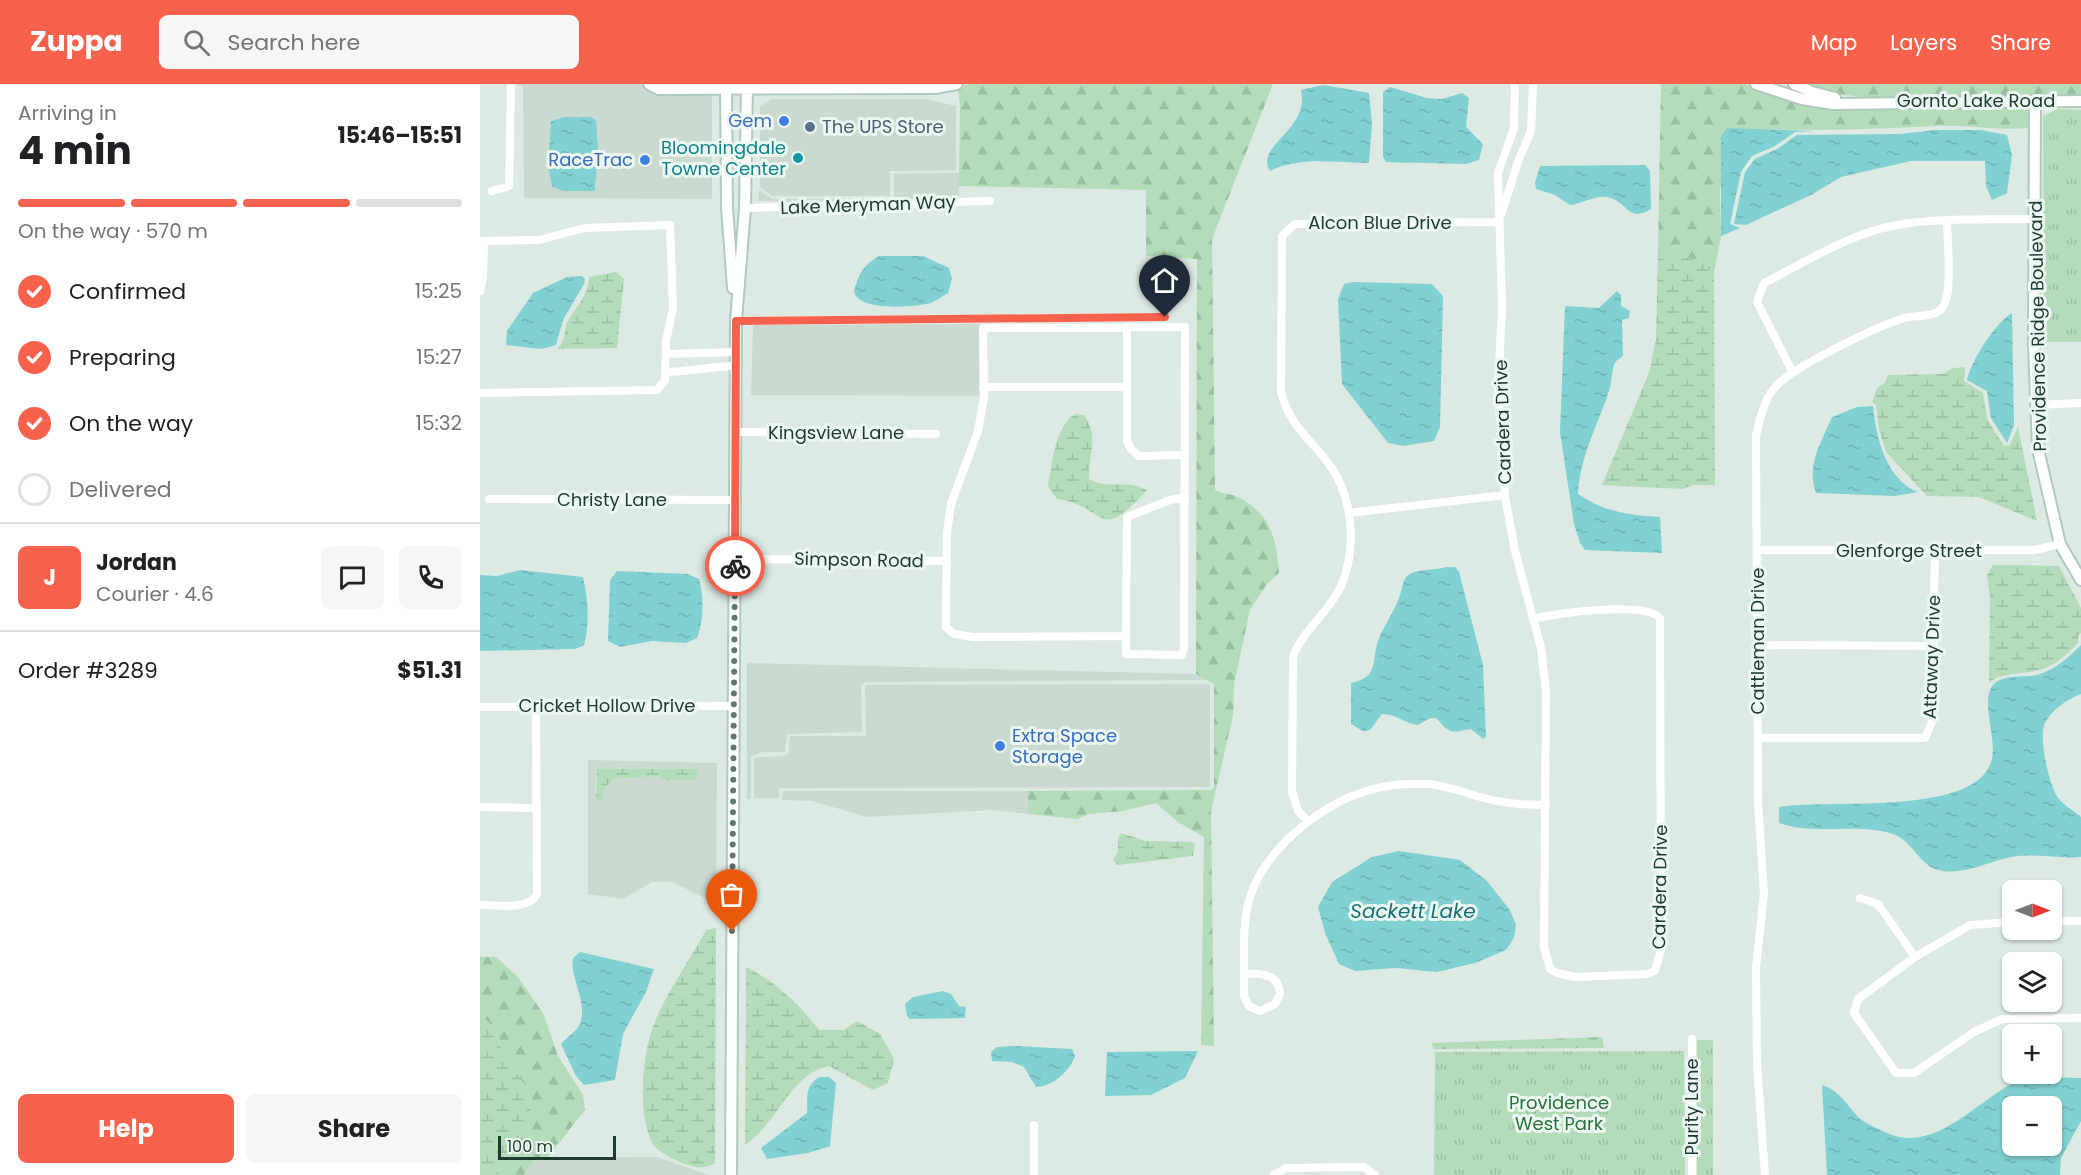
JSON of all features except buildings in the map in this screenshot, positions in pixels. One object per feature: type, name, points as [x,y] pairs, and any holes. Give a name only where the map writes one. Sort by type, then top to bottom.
[{"type":"main road","points":[[649,84],[658,89],[726,86],[935,86],[957,84]]},
{"type":"main road","name":"Gornto Lake Road","points":[[1756,84],[1812,101],[1844,104],[2081,101]]},
{"type":"main road","name":"Gornto Lake Road","points":[[1794,84],[1820,95],[1871,102]]},
{"type":"main road","points":[[726,86],[727,207],[736,321],[731,1175]]},
{"type":"main road","points":[[736,321],[745,208],[747,87]]},
{"type":"main road","name":"Providence Ridge Boulevard","points":[[2035,101],[2038,449],[2060,544],[2081,580]]},
{"type":"street","points":[[492,191],[509,186],[511,84]]},
{"type":"street","name":"Cardera Drive","points":[[1515,84],[1515,122],[1498,173],[1502,325],[1498,388],[1505,495],[1533,619],[1541,648],[1546,690],[1544,947],[1550,969],[1557,974],[1575,977],[1638,975],[1655,970],[1659,963],[1661,932],[1660,618],[1645,611],[1578,610],[1533,619]]},
{"type":"street","name":"Cardera Drive","points":[[1499,222],[1517,165],[1531,131],[1533,84]]},
{"type":"street","points":[[1501,160],[1517,165]]},
{"type":"street","name":"Lake Meryman Way","points":[[745,208],[990,201]]},
{"type":"street","points":[[1792,371],[1757,302],[1764,283],[1854,238],[1896,225],[2035,219]]},
{"type":"street","name":"Cattleman Drive","points":[[1765,1175],[1757,1064],[1756,968],[1764,893],[1758,803],[1756,436],[1761,413],[1775,387],[1792,371],[1886,325],[1905,318],[1936,313],[1944,306],[1948,285],[1947,221]]},
{"type":"street","name":"Alcon Blue Drive","points":[[1308,821],[1298,811],[1292,791],[1293,657],[1297,646],[1323,614],[1341,585],[1348,565],[1349,513],[1333,469],[1298,430],[1285,406],[1281,392],[1282,236],[1295,224],[1499,222]]},
{"type":"street","points":[[480,291],[484,268],[482,242],[539,240],[585,228],[670,225],[673,308],[666,354],[666,372],[661,387],[653,392],[480,393]]},
{"type":"street","points":[[736,321],[1165,317]]},
{"type":"street","points":[[1127,327],[1127,441],[1131,449],[1139,456],[1185,455]]},
{"type":"street","points":[[1126,636],[973,637],[954,634],[946,627],[946,561],[951,504],[978,431],[983,387],[983,328],[1185,327],[1185,497],[1184,648],[1182,654],[1126,654],[1127,517],[1170,500],[1185,497]]},
{"type":"street","points":[[666,354],[736,352]]},
{"type":"street","points":[[666,372],[692,372],[710,367],[736,366]]},
{"type":"street","points":[[983,387],[1127,387]]},
{"type":"street","points":[[2036,405],[2081,403]]},
{"type":"street","name":"Kingsview Lane","points":[[736,432],[936,434]]},
{"type":"street","points":[[1349,513],[1505,495]]},
{"type":"street","name":"Christy Lane","points":[[489,499],[735,500]]},
{"type":"street","name":"Glenforge Street","points":[[1757,550],[1935,552],[2035,550],[2060,544]]},
{"type":"street","name":"Attaway Drive","points":[[1758,738],[1925,738],[1932,722],[1935,552]]},
{"type":"street","name":"Simpson Road","points":[[735,559],[946,561]]},
{"type":"street","points":[[1758,645],[1932,646]]},
{"type":"street","name":"Cricket Hollow Drive","points":[[480,707],[733,706]]},
{"type":"street","points":[[480,904],[522,904],[535,898],[539,880],[536,707]]},
{"type":"street","points":[[1245,974],[1266,974],[1277,982],[1280,994],[1275,1004],[1260,1011],[1249,1006],[1244,996],[1246,915],[1253,886],[1277,850],[1308,821],[1354,794],[1402,784],[1437,785],[1504,803],[1546,805]]},
{"type":"street","points":[[480,807],[537,808]]},
{"type":"street","points":[[1860,898],[1878,903],[1915,957]]},
{"type":"street","points":[[2062,921],[2081,921]]},
{"type":"street","points":[[2002,923],[1970,925],[1915,957],[1858,999],[1854,1013],[1896,1074],[1914,1073],[1974,1032],[2002,1019],[2081,1018]]},
{"type":"street","name":"Purity Lane","points":[[1692,1039],[1692,1175]]},
{"type":"street","points":[[1034,1125],[1034,1175]]},
{"type":"street","points":[[1274,1175],[1286,1168],[1364,1167],[1375,1175]]},
{"type":"shaded area","points":[[515,84],[640,84],[656,92],[712,93],[712,199],[524,198],[523,86]],"holes":[[[564,117],[591,117],[596,120],[596,188],[552,187],[548,165],[551,121]]]},
{"type":"shaded area","points":[[772,99],[926,99],[956,106],[956,170],[890,171],[890,196],[772,196],[760,187],[760,106]]},
{"type":"shaded area","points":[[959,173],[959,203],[758,201],[759,190],[772,199],[890,199],[894,197],[894,174]]},
{"type":"shaded area","points":[[982,324],[979,329],[979,396],[751,395],[753,325]]},
{"type":"shaded area","points":[[747,663],[1196,674],[1209,680],[865,682],[861,686],[862,732],[787,734],[785,752],[762,752],[751,756],[751,799],[747,799]]},
{"type":"shaded area","name":"Extra Space Storage","points":[[1210,684],[1210,787],[779,788],[779,798],[754,798],[754,758],[788,755],[790,736],[866,736],[865,685]]},
{"type":"shaded area","points":[[588,760],[717,763],[716,904],[673,882],[652,882],[623,899],[588,894]],"holes":[[[597,768],[699,769],[696,780],[668,780],[658,776],[613,779],[595,793]]]},
{"type":"shaded area","points":[[783,791],[1028,791],[1028,814],[991,810],[867,817],[812,801],[782,800]]},
{"type":"shaded area","points":[[657,1157],[709,1175],[524,1175],[535,1158]]},
{"type":"green space","points":[[969,84],[1273,84],[1212,239],[1215,489],[1248,503],[1264,518],[1270,527],[1276,548],[1279,573],[1267,584],[1250,610],[1234,684],[1233,716],[1211,811],[1214,1046],[1201,1045],[1204,837],[1178,822],[1156,803],[1123,811],[1089,814],[1077,819],[1028,814],[1028,791],[1210,790],[1214,788],[1214,684],[1196,674],[1197,259],[1146,256],[1146,190],[959,186],[960,106],[958,88]]},
{"type":"green space","points":[[1661,84],[1745,84],[1780,97],[2031,105],[2030,128],[1946,126],[1779,130],[1727,128],[1720,192],[1721,236],[1714,273],[1698,260],[1658,252]]},
{"type":"green space","points":[[1803,84],[2081,84],[2081,97],[1871,98],[1838,94]]},
{"type":"green space","points":[[2058,109],[2081,110],[2081,342],[2044,342],[2043,116]]},
{"type":"green space","points":[[1658,252],[1698,260],[1714,273],[1715,485],[1693,485],[1683,489],[1602,485],[1649,373],[1656,339]]},
{"type":"green space","points":[[616,272],[624,279],[617,348],[557,349],[564,339],[569,319],[585,294],[589,277]]},
{"type":"green space","points":[[1965,367],[1964,381],[1983,393],[1987,419],[2004,446],[2010,445],[2018,427],[2037,521],[1979,497],[1927,496],[1886,452],[1879,429],[1876,405],[1872,402],[1877,388],[1885,383],[1888,375],[1943,374],[1953,368]]},
{"type":"green space","points":[[1075,414],[1084,415],[1091,431],[1089,479],[1103,484],[1132,485],[1147,490],[1131,507],[1118,516],[1109,519],[1102,518],[1085,508],[1057,499],[1048,486],[1059,437],[1068,420]]},
{"type":"green space","points":[[1993,565],[2059,566],[2081,608],[2081,633],[2078,636],[2078,643],[2053,664],[2028,672],[2005,675],[1989,683],[1990,597],[1987,575]]},
{"type":"green space","points":[[597,768],[699,769],[696,780],[667,780],[658,776],[613,779],[604,789],[603,801],[596,800]]},
{"type":"green space","points":[[1121,833],[1146,841],[1192,842],[1195,844],[1193,856],[1118,865],[1113,860],[1118,851],[1118,838]]},
{"type":"green space","points":[[716,928],[715,1164],[699,1167],[673,1159],[653,1144],[648,1132],[643,1102],[644,1069],[649,1039],[664,1002],[706,930]]},
{"type":"green space","points":[[480,957],[496,957],[518,977],[544,1015],[558,1056],[583,1095],[585,1110],[547,1158],[535,1158],[524,1175],[497,1175],[530,1123],[531,1102],[527,1089],[502,1051],[495,1029],[480,1014]]},
{"type":"green space","points":[[746,967],[767,979],[786,994],[819,1030],[844,1030],[857,1021],[880,1034],[894,1059],[888,1083],[873,1090],[829,1066],[816,1071],[794,1089],[767,1124],[745,1145]]},
{"type":"green space","points":[[480,1014],[495,1029],[502,1051],[527,1089],[531,1102],[530,1123],[497,1175],[480,1175]]},
{"type":"green space","points":[[1602,1037],[1604,1048],[1434,1049],[1431,1043]]},
{"type":"green space","points":[[1697,1040],[1713,1040],[1713,1175],[1697,1175]]},
{"type":"green space","name":"Providence West Park","points":[[1684,1051],[1685,1175],[1434,1175],[1435,1052]]},
{"type":"water","points":[[1323,85],[1369,93],[1372,124],[1369,163],[1306,162],[1282,166],[1270,171],[1267,162],[1269,153],[1298,116],[1302,104],[1301,90]]},
{"type":"water","points":[[1390,87],[1427,98],[1442,99],[1462,93],[1469,98],[1466,127],[1483,144],[1479,160],[1466,164],[1386,162],[1383,157],[1383,92]]},
{"type":"water","points":[[564,117],[591,117],[596,120],[598,148],[595,191],[564,191],[552,187],[548,165],[551,121]]},
{"type":"water","points":[[1727,128],[1814,131],[1795,132],[1775,146],[1752,156],[1741,172],[1730,224],[1740,228],[1721,236],[1721,136]]},
{"type":"water","points":[[1935,130],[1981,130],[2007,135],[2012,155],[2007,193],[1992,200],[1986,186],[1985,161],[1911,161],[1841,177],[1811,195],[1746,225],[1734,224],[1745,172],[1755,159],[1777,149],[1797,135],[1900,134]]},
{"type":"water","points":[[1645,165],[1650,171],[1651,209],[1643,213],[1632,213],[1619,202],[1606,197],[1570,205],[1555,195],[1536,189],[1535,183],[1540,166]]},
{"type":"water","points":[[879,256],[923,256],[949,268],[952,279],[948,293],[931,303],[913,306],[866,303],[854,292],[859,276],[865,267]]},
{"type":"water","points":[[582,276],[585,279],[584,284],[563,320],[556,345],[542,349],[506,345],[507,331],[533,293],[567,277]]},
{"type":"water","points":[[1353,282],[1432,284],[1443,296],[1440,427],[1434,441],[1403,446],[1388,443],[1342,384],[1338,299],[1344,284]]},
{"type":"water","points":[[1617,291],[1621,295],[1621,306],[1630,311],[1629,318],[1622,320],[1623,356],[1615,362],[1609,390],[1585,455],[1578,494],[1597,505],[1617,512],[1660,517],[1662,553],[1585,550],[1580,543],[1574,524],[1560,432],[1565,306],[1599,308]]},
{"type":"water","points":[[2012,313],[2014,425],[2007,443],[1991,418],[1987,391],[1967,380],[1973,363],[1985,343],[1998,325]]},
{"type":"water","points":[[1873,406],[1880,444],[1890,468],[1907,486],[1918,492],[1895,496],[1816,493],[1813,473],[1816,454],[1832,417],[1857,407]]},
{"type":"water","points":[[1455,567],[1459,572],[1483,665],[1486,737],[1483,739],[1471,729],[1451,731],[1435,718],[1418,725],[1392,715],[1382,714],[1370,730],[1363,731],[1351,724],[1351,683],[1366,677],[1373,667],[1378,641],[1398,601],[1406,577],[1414,572]]},
{"type":"water","points":[[520,570],[583,577],[588,611],[584,645],[575,649],[480,651],[480,575],[497,576]]},
{"type":"water","points":[[617,571],[688,574],[699,579],[702,609],[697,638],[686,643],[652,641],[620,647],[608,641],[610,580]]},
{"type":"water","points":[[2081,645],[2081,694],[2052,713],[2045,723],[2043,739],[2046,761],[2055,793],[2061,802],[2081,817],[2081,857],[2020,856],[1964,870],[1945,871],[1929,866],[1905,841],[1893,834],[1865,829],[1807,829],[1779,823],[1779,807],[1926,799],[1954,792],[1977,781],[1990,765],[1992,756],[1988,702],[1989,692],[1993,685],[2002,679],[2037,675],[2050,670]]},
{"type":"water","name":"Sackett Lake","points":[[1399,851],[1460,860],[1487,881],[1510,910],[1516,925],[1514,938],[1506,950],[1475,963],[1437,972],[1396,968],[1355,971],[1339,964],[1325,933],[1318,907],[1332,882],[1372,857]]},
{"type":"water","points":[[580,952],[654,969],[646,992],[623,1034],[615,1080],[584,1085],[576,1076],[561,1044],[578,1027],[581,1019],[581,1002],[573,966],[573,958]]},
{"type":"water","points":[[943,991],[951,994],[959,1006],[966,1007],[965,1018],[910,1019],[907,1016],[905,1004],[913,997]]},
{"type":"water","points":[[997,1047],[1072,1049],[1075,1056],[1073,1062],[1060,1077],[1048,1084],[1036,1087],[1024,1067],[1012,1062],[992,1061],[991,1052]]},
{"type":"water","points":[[1198,1051],[1185,1078],[1151,1095],[1105,1096],[1107,1052]]},
{"type":"water","points":[[820,1077],[829,1077],[836,1083],[830,1146],[808,1153],[767,1159],[761,1148],[807,1113],[809,1088]]},
{"type":"water","points":[[2062,1078],[2081,1078],[2081,1121],[2061,1158],[2060,1175],[1827,1175],[1822,1085],[1838,1094],[1865,1122],[1887,1133],[1906,1138],[1924,1136],[1942,1129],[2012,1084],[2062,1084]]},
{"type":"way so far","points":[[732,931],[735,566]]},
{"type":"place","name":"Gem","points":[[784,121]]},
{"type":"place","name":"The UPS Store","points":[[810,127]]},
{"type":"place","name":"Bloomingdale Towne Center","points":[[798,158]]},
{"type":"place","name":"RaceTrac","points":[[645,160]]},
{"type":"place","name":"Extra Space Storage","points":[[1000,746]]},
{"type":"route","points":[[735,566],[736,321],[1165,317]]}]
